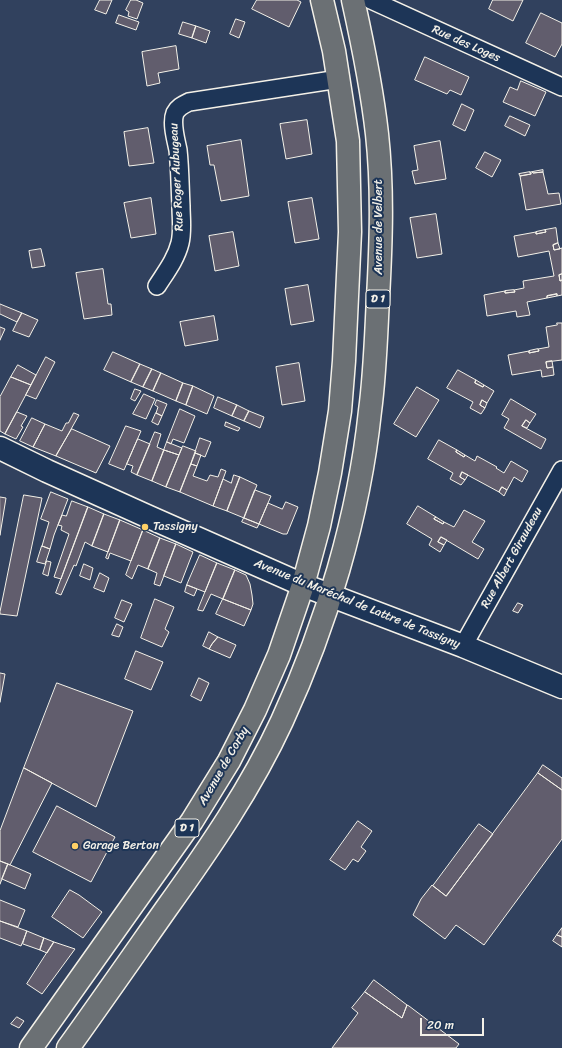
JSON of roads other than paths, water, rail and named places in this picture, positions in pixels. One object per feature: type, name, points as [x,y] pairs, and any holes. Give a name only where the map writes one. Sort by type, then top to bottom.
[{"type":"main road","name":"D 1","points":[[303,585],[319,526],[340,411],[344,361],[350,232],[348,141],[334,51],[322,0]]},
{"type":"main road","name":"Avenue de Velbert","points":[[330,596],[350,526],[370,413],[375,362],[381,231],[377,136],[369,74],[354,0]]},
{"type":"main road","name":"Avenue du Maréchal de Lattre de Tassigny","points":[[0,448],[149,517],[303,585],[464,646],[562,687]]},
{"type":"main road","name":"Avenue de Corby","points":[[30,1048],[192,821],[229,761],[255,710],[279,655],[303,585]]},
{"type":"main road","name":"D 1","points":[[68,1048],[181,888],[237,804],[282,722],[306,664],[330,596]]},
{"type":"street","name":"Rue des Loges","points":[[371,0],[562,87]]},
{"type":"street","name":"Rue Roger Aubugeau","points":[[157,286],[170,267],[180,242],[180,189],[178,152],[174,125],[174,115],[179,107],[189,102],[339,79]]},
{"type":"street","name":"Rue Albert Giraudeau","points":[[464,646],[562,470]]},
{"type":"place","name":"Tassigny","points":[[145,527]]},
{"type":"place","name":"Garage Berton","points":[[75,846]]}]
